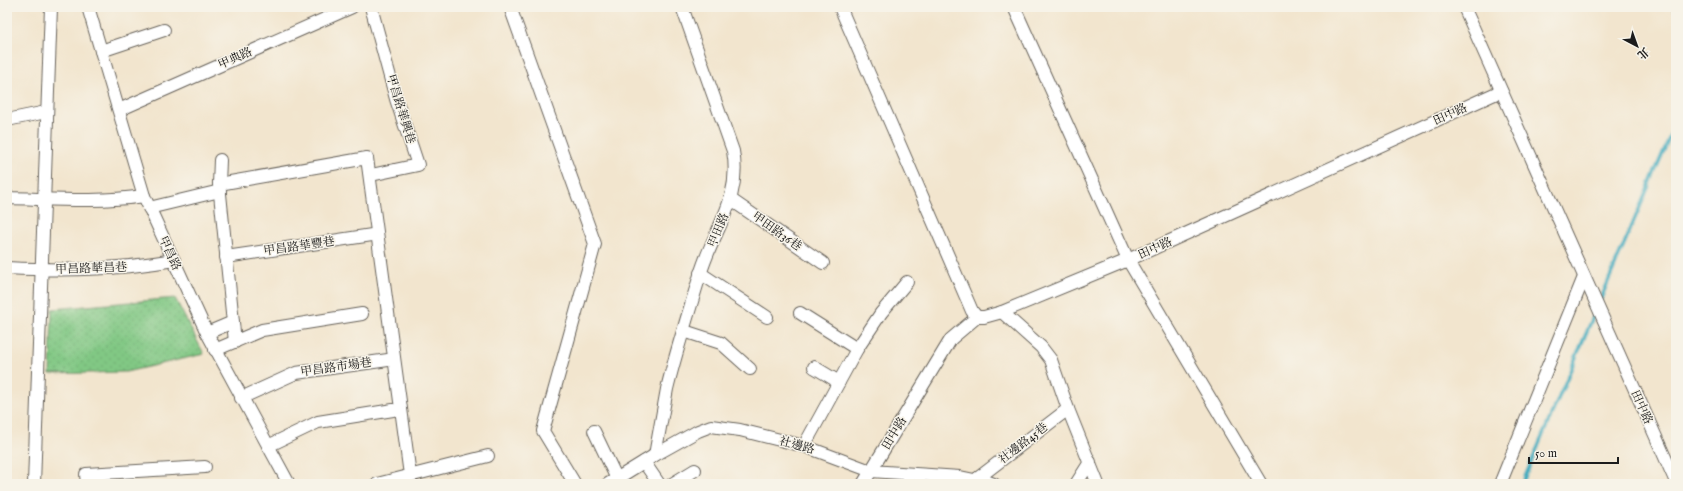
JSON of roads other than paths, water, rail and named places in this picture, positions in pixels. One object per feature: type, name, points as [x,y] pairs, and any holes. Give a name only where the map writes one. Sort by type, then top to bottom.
[{"type":"street","points":[[34,484],[46,112],[51,7]]},
{"type":"street","name":"甲昌路","points":[[88,7],[144,196],[149,208],[215,350],[289,484]]},
{"type":"street","name":"甲典路","points":[[119,110],[352,7]]},
{"type":"street","name":"甲昌路華興巷","points":[[371,7],[396,99],[418,165],[371,175]]},
{"type":"street","points":[[510,7],[595,244],[543,431],[575,484]]},
{"type":"street","name":"甲田路","points":[[655,455],[668,388],[700,272],[730,199],[735,181],[733,151],[682,7]]},
{"type":"street","points":[[840,7],[972,311],[977,317]]},
{"type":"street","points":[[1014,7],[1128,260],[1260,484]]},
{"type":"street","points":[[1464,7],[1584,277],[1500,484]]},
{"type":"street","points":[[101,51],[164,30]]},
{"type":"street","name":"田中路","points":[[863,484],[951,339],[977,317],[984,317],[1002,312],[1128,260],[1501,91]]},
{"type":"street","points":[[7,120],[46,112]]},
{"type":"street","points":[[149,208],[219,187],[367,158],[371,175],[410,475]]},
{"type":"street","points":[[220,160],[219,187],[235,342]]},
{"type":"street","points":[[7,198],[91,201],[144,196]]},
{"type":"street","name":"甲田路36巷","points":[[730,199],[823,263]]},
{"type":"street","name":"甲昌路華豐巷","points":[[226,257],[372,235]]},
{"type":"street","name":"甲昌路華昌巷","points":[[7,268],[88,270],[117,268],[174,260]]},
{"type":"street","points":[[700,272],[767,317]]},
{"type":"street","name":"田中路","points":[[1584,277],[1676,482]]},
{"type":"street","points":[[804,446],[857,349],[881,313],[907,282]]},
{"type":"street","points":[[1002,312],[1041,347],[1051,360],[1098,484]]},
{"type":"street","points":[[800,313],[857,349]]},
{"type":"street","points":[[215,350],[262,330],[362,314]]},
{"type":"street","points":[[207,333],[233,322]]},
{"type":"street","points":[[684,331],[721,343],[750,369]]},
{"type":"street","name":"甲昌路市場巷","points":[[241,398],[296,373],[388,360]]},
{"type":"street","points":[[814,368],[839,382]]},
{"type":"street","name":"社邊路45巷","points":[[978,478],[1068,408]]},
{"type":"street","points":[[268,446],[318,422],[392,410]]},
{"type":"street","name":"社邊路","points":[[612,481],[698,431],[711,426],[740,430],[804,446],[871,471],[960,477],[979,481],[978,478],[994,484]]},
{"type":"street","points":[[594,431],[612,481]]},
{"type":"street","points":[[377,484],[488,456]]},
{"type":"street","points":[[644,462],[659,484]]},
{"type":"street","points":[[1076,484],[1090,462]]},
{"type":"street","points":[[87,484],[86,474],[205,467]]},
{"type":"street","points":[[672,484],[695,470]]},
{"type":"waterway","points":[[1674,7],[1676,13]]},
{"type":"waterway","points":[[1599,303],[1676,122]]},
{"type":"waterway","points":[[1522,484],[1596,310]]}]
